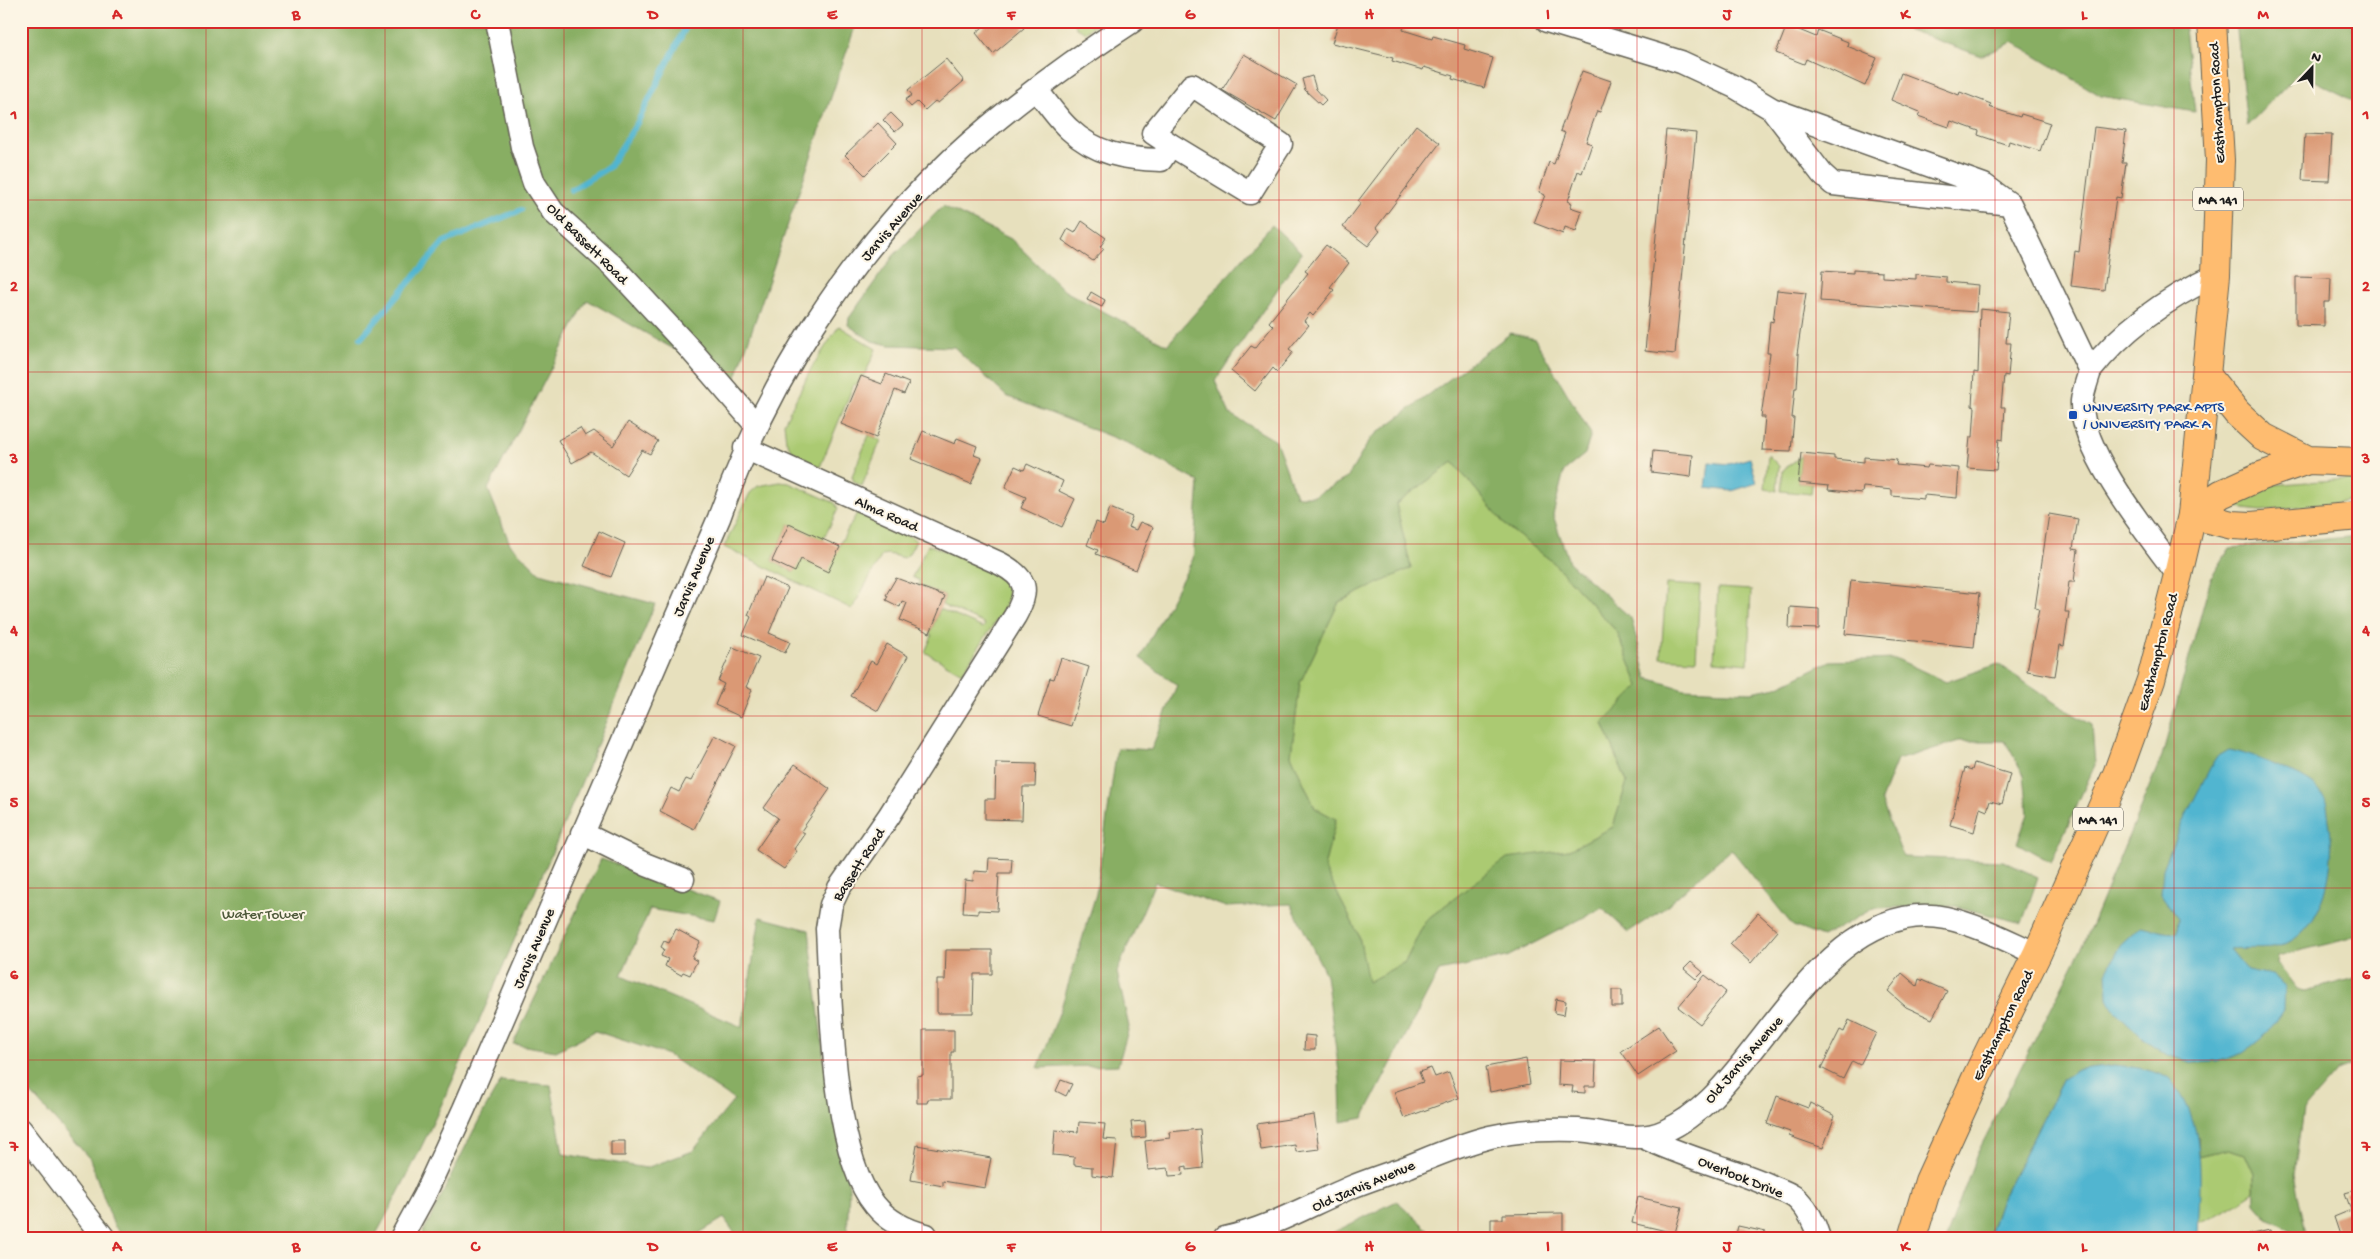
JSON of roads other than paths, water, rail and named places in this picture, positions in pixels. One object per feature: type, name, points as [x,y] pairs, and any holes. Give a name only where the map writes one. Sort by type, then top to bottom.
[{"type":"main road","name":"Easthampton Road","points":[[1912,1238],[1929,1181],[1977,1076],[2038,954],[2118,774],[2151,680],[2178,575],[2192,515],[2216,275],[2220,160],[2212,21]]},
{"type":"main road","points":[[2207,376],[2237,413],[2263,437],[2308,460]]},
{"type":"main road","points":[[2192,515],[2221,494],[2261,476],[2308,460],[2359,462]]},
{"type":"main road","points":[[2192,515],[2232,525],[2251,526],[2359,516]]},
{"type":"street","name":"Old Bassett Road","points":[[498,21],[522,147],[534,182],[553,212],[613,266],[756,424]]},
{"type":"street","name":"Jarvis Avenue","points":[[401,1238],[424,1196],[464,1109],[719,518],[745,448],[756,424],[819,317],[889,225],[952,159],[1086,52],[1133,21]]},
{"type":"street","points":[[1547,21],[1681,62],[1735,87],[1772,109],[1984,185],[2010,204],[2090,371]]},
{"type":"street","points":[[1192,85],[1281,144],[1250,193],[1171,145],[1153,132],[1192,85]]},
{"type":"street","points":[[1037,90],[1068,129],[1110,154],[1139,161],[1161,160],[1171,145]]},
{"type":"street","points":[[1772,109],[1822,174],[1833,184],[2010,204]]},
{"type":"street","points":[[2178,575],[2114,486],[2091,441],[2084,418],[2082,401],[2090,371],[2126,331],[2191,286],[2216,275]]},
{"type":"street","name":"Alma Road","points":[[745,448],[1001,564],[1018,574],[1023,584]]},
{"type":"street","name":"Bassett Road","points":[[928,1237],[906,1229],[894,1222],[874,1204],[865,1190],[851,1153],[843,1120],[836,1069],[826,929],[829,913],[839,888],[889,816],[1014,616],[1024,596],[1023,584]]},
{"type":"street","points":[[582,833],[632,858],[684,879]]},
{"type":"street","name":"Old Jarvis Avenue","points":[[1225,1238],[1281,1220],[1355,1186],[1432,1156],[1491,1137],[1532,1131],[1577,1130],[1643,1137],[1663,1132],[1704,1106],[1724,1085],[1818,971],[1848,944],[1870,931],[1902,919],[1945,918],[1994,934],[2038,954]]},
{"type":"street","points":[[21,1130],[104,1238]]},
{"type":"street","name":"Overlook Drive","points":[[1643,1137],[1665,1148],[1718,1165],[1799,1200],[1814,1221],[1819,1238]]},
{"type":"water","points":[[1750,458],[1757,483],[1732,491],[1706,488],[1709,462],[1729,464]]},
{"type":"water","points":[[2229,750],[2293,773],[2312,783],[2320,792],[2327,804],[2331,838],[2329,875],[2318,911],[2308,926],[2296,938],[2275,947],[2230,949],[2247,970],[2272,975],[2285,986],[2284,1010],[2268,1033],[2243,1053],[2217,1062],[2193,1063],[2167,1055],[2144,1039],[2114,1010],[2108,998],[2107,970],[2120,945],[2140,926],[2172,933],[2177,932],[2178,918],[2161,894],[2163,869],[2178,831],[2210,768],[2217,757]]},
{"type":"water","points":[[2114,1065],[2141,1068],[2166,1077],[2176,1087],[2191,1114],[2196,1131],[2200,1166],[2198,1238],[1988,1238],[2000,1202],[2063,1079],[2074,1070]]},
{"type":"waterway","points":[[571,190],[609,167],[637,123],[689,21]]},
{"type":"waterway","points":[[361,338],[444,242],[521,210]]},
{"type":"place","name":"UNIVERSITY PARK APTS / UNIVERSITY PARK A","points":[[2073,415]]},
{"type":"park label","name":"Water Tower","points":[[263,913]]}]
